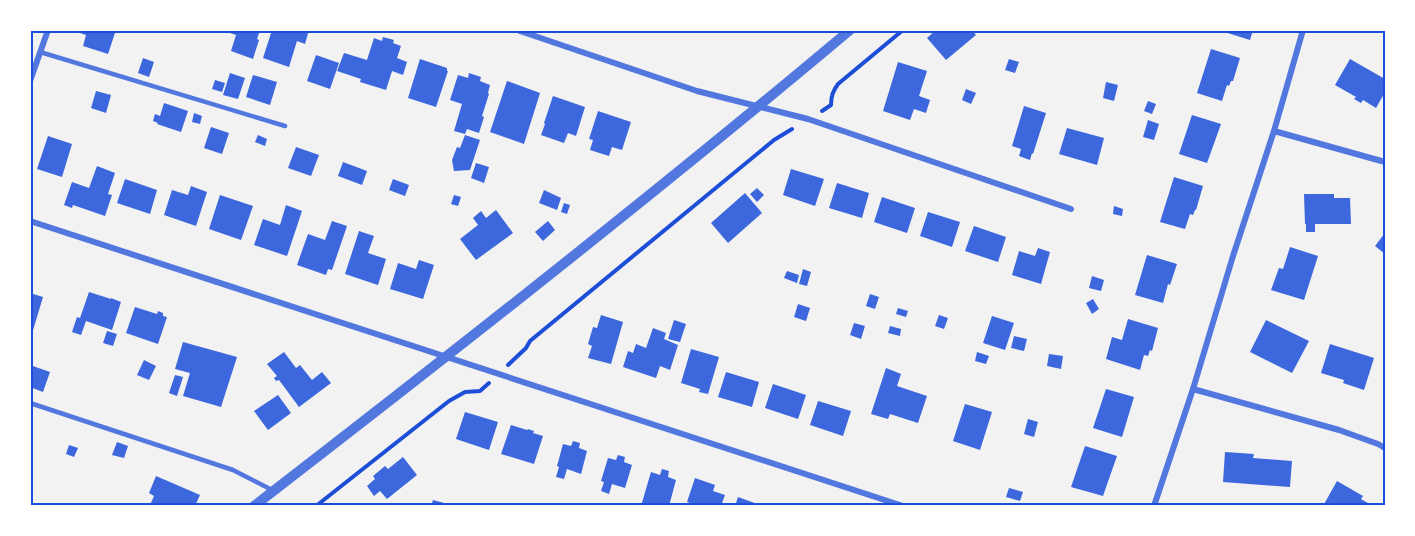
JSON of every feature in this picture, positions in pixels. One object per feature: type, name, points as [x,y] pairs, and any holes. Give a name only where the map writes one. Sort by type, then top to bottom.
[{"type":"street","points":[[30,81],[48,30]]},
{"type":"street","points":[[517,30],[697,91],[808,119],[1071,209]]},
{"type":"street","points":[[254,506],[589,244],[850,30]]},
{"type":"street","points":[[1154,506],[1274,131],[1303,30]]},
{"type":"street","points":[[1274,131],[1385,162]]},
{"type":"street","points":[[30,221],[903,506]]},
{"type":"street","points":[[1193,389],[1339,430],[1385,448]]},
{"type":"lane","points":[[40,52],[285,126]]},
{"type":"lane","points":[[30,403],[233,470],[274,491]]},
{"type":"path","points":[[316,506],[449,401],[465,392],[480,391],[526,348],[530,341],[774,140],[831,105],[833,91],[838,84],[903,30]]},
{"type":"building","points":[[81,30],[116,30],[108,54],[83,46],[86,35],[80,33]]},
{"type":"building","points":[[221,30],[260,30],[253,59],[231,51],[236,35]]},
{"type":"building","points":[[272,30],[309,30],[305,44],[297,41],[289,67],[263,58]]},
{"type":"building","points":[[936,30],[972,30],[976,35],[946,60],[927,38]]},
{"type":"building","points":[[1218,30],[1253,30],[1250,40]]},
{"type":"building","points":[[383,37],[394,40],[393,43],[401,46],[397,58],[407,62],[403,75],[392,71],[386,90],[360,82],[361,79],[337,71],[344,53],[367,60],[374,38],[382,41]]},
{"type":"building","points":[[1211,49],[1240,58],[1233,81],[1229,86],[1227,85],[1222,101],[1197,93]]},
{"type":"building","points":[[316,55],[339,63],[330,89],[307,81]]},
{"type":"building","points":[[143,58],[154,62],[149,77],[138,73]]},
{"type":"building","points":[[420,59],[447,68],[448,71],[436,107],[408,98]]},
{"type":"building","points":[[1009,59],[1019,62],[1015,73],[1005,70]]},
{"type":"building","points":[[1350,59],[1385,79],[1385,92],[1376,108],[1363,100],[1361,103],[1354,99],[1356,97],[1335,85]]},
{"type":"building","points":[[898,62],[927,71],[919,96],[930,100],[926,113],[914,109],[910,120],[883,111]]},
{"type":"building","points":[[230,73],[245,78],[238,99],[223,95]]},
{"type":"building","points":[[469,73],[481,77],[480,81],[490,85],[479,133],[467,129],[465,134],[454,131],[462,104],[450,100],[458,75],[468,78]]},
{"type":"building","points":[[253,75],[277,82],[270,105],[246,97]]},
{"type":"building","points":[[215,80],[225,83],[222,92],[212,89]]},
{"type":"building","points":[[507,81],[540,93],[524,144],[490,132]]},
{"type":"building","points":[[1106,82],[1118,85],[1114,101],[1103,98]]},
{"type":"building","points":[[966,89],[976,93],[971,104],[962,100]]},
{"type":"building","points":[[96,91],[111,95],[106,113],[91,108]]},
{"type":"building","points":[[553,96],[585,107],[576,136],[568,133],[564,143],[541,135]]},
{"type":"building","points":[[1148,101],[1156,104],[1152,114],[1144,111]]},
{"type":"building","points":[[164,103],[188,111],[181,132],[153,121],[155,114],[160,116]]},
{"type":"building","points":[[1024,106],[1046,113],[1030,160],[1019,156],[1021,149],[1012,146]]},
{"type":"building","points":[[598,111],[631,122],[622,150],[612,147],[609,156],[590,150],[593,140],[589,139]]},
{"type":"building","points":[[194,113],[202,116],[200,124],[192,122]]},
{"type":"building","points":[[1192,115],[1221,124],[1207,163],[1179,154]]},
{"type":"building","points":[[1148,120],[1159,124],[1154,140],[1143,137]]},
{"type":"building","points":[[211,127],[229,133],[222,154],[204,148]]},
{"type":"building","points":[[1067,128],[1104,138],[1097,165],[1059,154]]},
{"type":"building","points":[[258,135],[267,139],[265,146],[255,142]]},
{"type":"building","points":[[465,135],[480,140],[470,170],[454,171],[452,160]]},
{"type":"building","points":[[48,136],[72,144],[62,177],[37,169]]},
{"type":"building","points":[[296,147],[319,155],[311,176],[288,168]]},
{"type":"building","points":[[343,162],[367,171],[362,185],[338,176]]},
{"type":"building","points":[[476,163],[489,167],[484,183],[471,178]]},
{"type":"building","points":[[97,166],[115,173],[108,194],[112,195],[105,216],[73,205],[72,208],[64,205],[72,182],[89,188]]},
{"type":"building","points":[[791,169],[824,179],[815,206],[783,195]]},
{"type":"building","points":[[1174,177],[1203,186],[1196,210],[1193,215],[1190,214],[1185,229],[1160,222]]},
{"type":"building","points":[[125,179],[157,190],[150,214],[117,203]]},
{"type":"building","points":[[393,179],[409,185],[405,196],[389,190]]},
{"type":"building","points":[[837,183],[869,193],[862,218],[829,208]]},
{"type":"building","points":[[191,186],[207,192],[196,226],[164,215],[172,190],[188,195]]},
{"type":"building","points":[[757,188],[764,195],[757,202],[750,194]]},
{"type":"building","points":[[544,190],[561,198],[557,210],[539,203]]},
{"type":"building","points":[[745,193],[762,213],[728,243],[711,223]]},
{"type":"building","points":[[1304,194],[1334,194],[1334,198],[1350,198],[1351,224],[1315,224],[1315,232],[1306,232]]},
{"type":"building","points":[[220,195],[253,206],[241,240],[209,229]]},
{"type":"building","points":[[454,195],[461,197],[458,206],[451,204]]},
{"type":"building","points":[[882,197],[915,208],[907,233],[874,222]]},
{"type":"building","points":[[564,203],[570,205],[567,214],[561,212]]},
{"type":"building","points":[[286,205],[302,211],[287,256],[254,245],[263,219],[280,225]]},
{"type":"building","points":[[1114,206],[1123,209],[1122,216],[1113,214]]},
{"type":"building","points":[[496,210],[513,233],[476,260],[460,239],[478,225],[473,218],[481,211],[486,218]]},
{"type":"building","points":[[928,212],[960,222],[952,247],[920,236]]},
{"type":"building","points":[[332,221],[347,226],[332,270],[328,269],[326,275],[297,265],[308,234],[325,240]]},
{"type":"building","points":[[548,221],[555,230],[543,241],[535,232]]},
{"type":"building","points":[[974,226],[1006,237],[998,262],[965,251]]},
{"type":"building","points":[[359,231],[374,236],[368,253],[386,259],[378,285],[345,274]]},
{"type":"building","points":[[1385,233],[1385,254],[1375,246]]},
{"type":"building","points":[[1290,247],[1318,256],[1304,300],[1271,290],[1279,268],[1283,269]]},
{"type":"building","points":[[1038,248],[1050,252],[1041,284],[1012,275],[1019,251],[1035,256]]},
{"type":"building","points":[[1147,255],[1177,264],[1163,303],[1135,295]]},
{"type":"building","points":[[419,260],[434,265],[423,299],[390,289],[398,263],[416,269]]},
{"type":"building","points":[[803,269],[811,272],[807,286],[799,284]]},
{"type":"building","points":[[787,271],[799,275],[797,283],[784,278]]},
{"type":"building","points":[[1092,276],[1104,280],[1101,291],[1089,288]]},
{"type":"building","points":[[89,292],[121,302],[112,330],[86,321],[81,335],[72,332],[77,317],[80,318]]},
{"type":"building","points":[[30,293],[43,297],[31,337],[30,337]]},
{"type":"building","points":[[870,294],[879,297],[875,309],[866,306]]},
{"type":"building","points":[[1093,299],[1099,309],[1092,314],[1086,303]]},
{"type":"building","points":[[798,304],[810,308],[806,321],[794,317]]},
{"type":"building","points":[[135,307],[157,314],[158,311],[167,317],[158,344],[126,333]]},
{"type":"building","points":[[898,308],[908,311],[906,317],[896,314]]},
{"type":"building","points":[[601,315],[623,322],[611,364],[588,358],[592,346],[588,344],[593,327],[597,328]]},
{"type":"building","points":[[939,315],[948,318],[944,329],[935,326]]},
{"type":"building","points":[[992,316],[1014,323],[1005,350],[983,343]]},
{"type":"building","points":[[1128,319],[1158,328],[1152,351],[1150,350],[1148,356],[1144,355],[1140,370],[1106,359],[1112,337],[1122,340]]},
{"type":"building","points":[[674,320],[686,324],[680,342],[668,339]]},
{"type":"building","points":[[1266,320],[1309,341],[1292,373],[1250,352]]},
{"type":"building","points":[[854,323],[865,326],[861,339],[850,335]]},
{"type":"building","points":[[890,326],[901,329],[900,336],[888,333]]},
{"type":"building","points":[[653,328],[666,333],[664,339],[678,345],[670,370],[660,366],[656,378],[623,367],[628,351],[633,353],[636,344],[646,348]]},
{"type":"building","points":[[107,331],[117,334],[113,346],[103,343]]},
{"type":"building","points":[[1014,336],[1027,339],[1024,351],[1011,348]]},
{"type":"building","points":[[183,342],[237,357],[221,407],[183,396],[190,373],[175,369]]},
{"type":"building","points":[[1330,344],[1374,358],[1364,390],[1343,383],[1344,380],[1321,373]]},
{"type":"building","points":[[691,349],[719,357],[708,394],[681,383]]},
{"type":"building","points":[[284,352],[296,368],[300,365],[312,380],[322,372],[331,383],[299,407],[279,380],[276,381],[274,378],[277,376],[267,364]]},
{"type":"building","points":[[977,352],[989,356],[986,364],[975,361]]},
{"type":"building","points":[[1049,354],[1063,356],[1061,369],[1047,366]]},
{"type":"building","points":[[144,360],[156,366],[149,380],[137,375]]},
{"type":"building","points":[[30,365],[50,372],[43,392],[30,387]]},
{"type":"building","points":[[886,368],[901,374],[897,386],[927,396],[918,423],[890,414],[888,419],[871,414]]},
{"type":"building","points":[[726,372],[759,382],[752,407],[718,397]]},
{"type":"building","points":[[175,375],[183,377],[177,396],[169,393]]},
{"type":"building","points":[[773,384],[806,395],[798,419],[765,408]]},
{"type":"building","points":[[1106,389],[1134,397],[1122,437],[1093,428]]},
{"type":"building","points":[[278,395],[291,413],[268,430],[254,411]]},
{"type":"building","points":[[818,401],[851,411],[843,436],[810,425]]},
{"type":"building","points":[[965,404],[992,412],[980,450],[953,441]]},
{"type":"building","points":[[465,412],[498,422],[489,450],[456,439]]},
{"type":"building","points":[[1028,419],[1038,422],[1034,437],[1024,434]]},
{"type":"building","points":[[511,425],[534,431],[533,433],[543,436],[534,464],[501,454]]},
{"type":"building","points":[[573,441],[580,443],[579,448],[587,451],[581,474],[567,469],[564,479],[556,477],[563,444],[571,446]]},
{"type":"building","points":[[117,442],[128,446],[124,458],[112,455]]},
{"type":"building","points":[[69,445],[78,448],[74,457],[66,454]]},
{"type":"building","points":[[1085,446],[1117,456],[1103,496],[1071,487]]},
{"type":"building","points":[[1225,452],[1254,454],[1253,458],[1292,461],[1290,487],[1223,482]]},
{"type":"building","points":[[618,455],[625,457],[624,462],[632,465],[625,488],[612,484],[609,494],[601,491],[604,482],[601,481],[608,458],[616,460]]},
{"type":"building","points":[[403,457],[417,475],[387,499],[380,491],[374,496],[367,486],[375,479],[373,476],[385,466],[388,469]]},
{"type":"building","points":[[662,469],[669,471],[668,477],[676,480],[669,506],[641,506],[651,472],[660,475]]},
{"type":"building","points":[[156,476],[200,495],[195,506],[150,505],[154,496],[149,493]]},
{"type":"building","points":[[695,478],[715,485],[713,491],[725,495],[721,506],[692,506],[693,504],[687,502]]},
{"type":"building","points":[[1337,481],[1363,496],[1361,499],[1373,506],[1323,506]]},
{"type":"building","points":[[1009,488],[1023,492],[1020,501],[1006,497]]},
{"type":"building","points":[[738,497],[763,506],[735,506]]},
{"type":"building","points":[[433,500],[448,504],[448,506],[431,506]]}]
